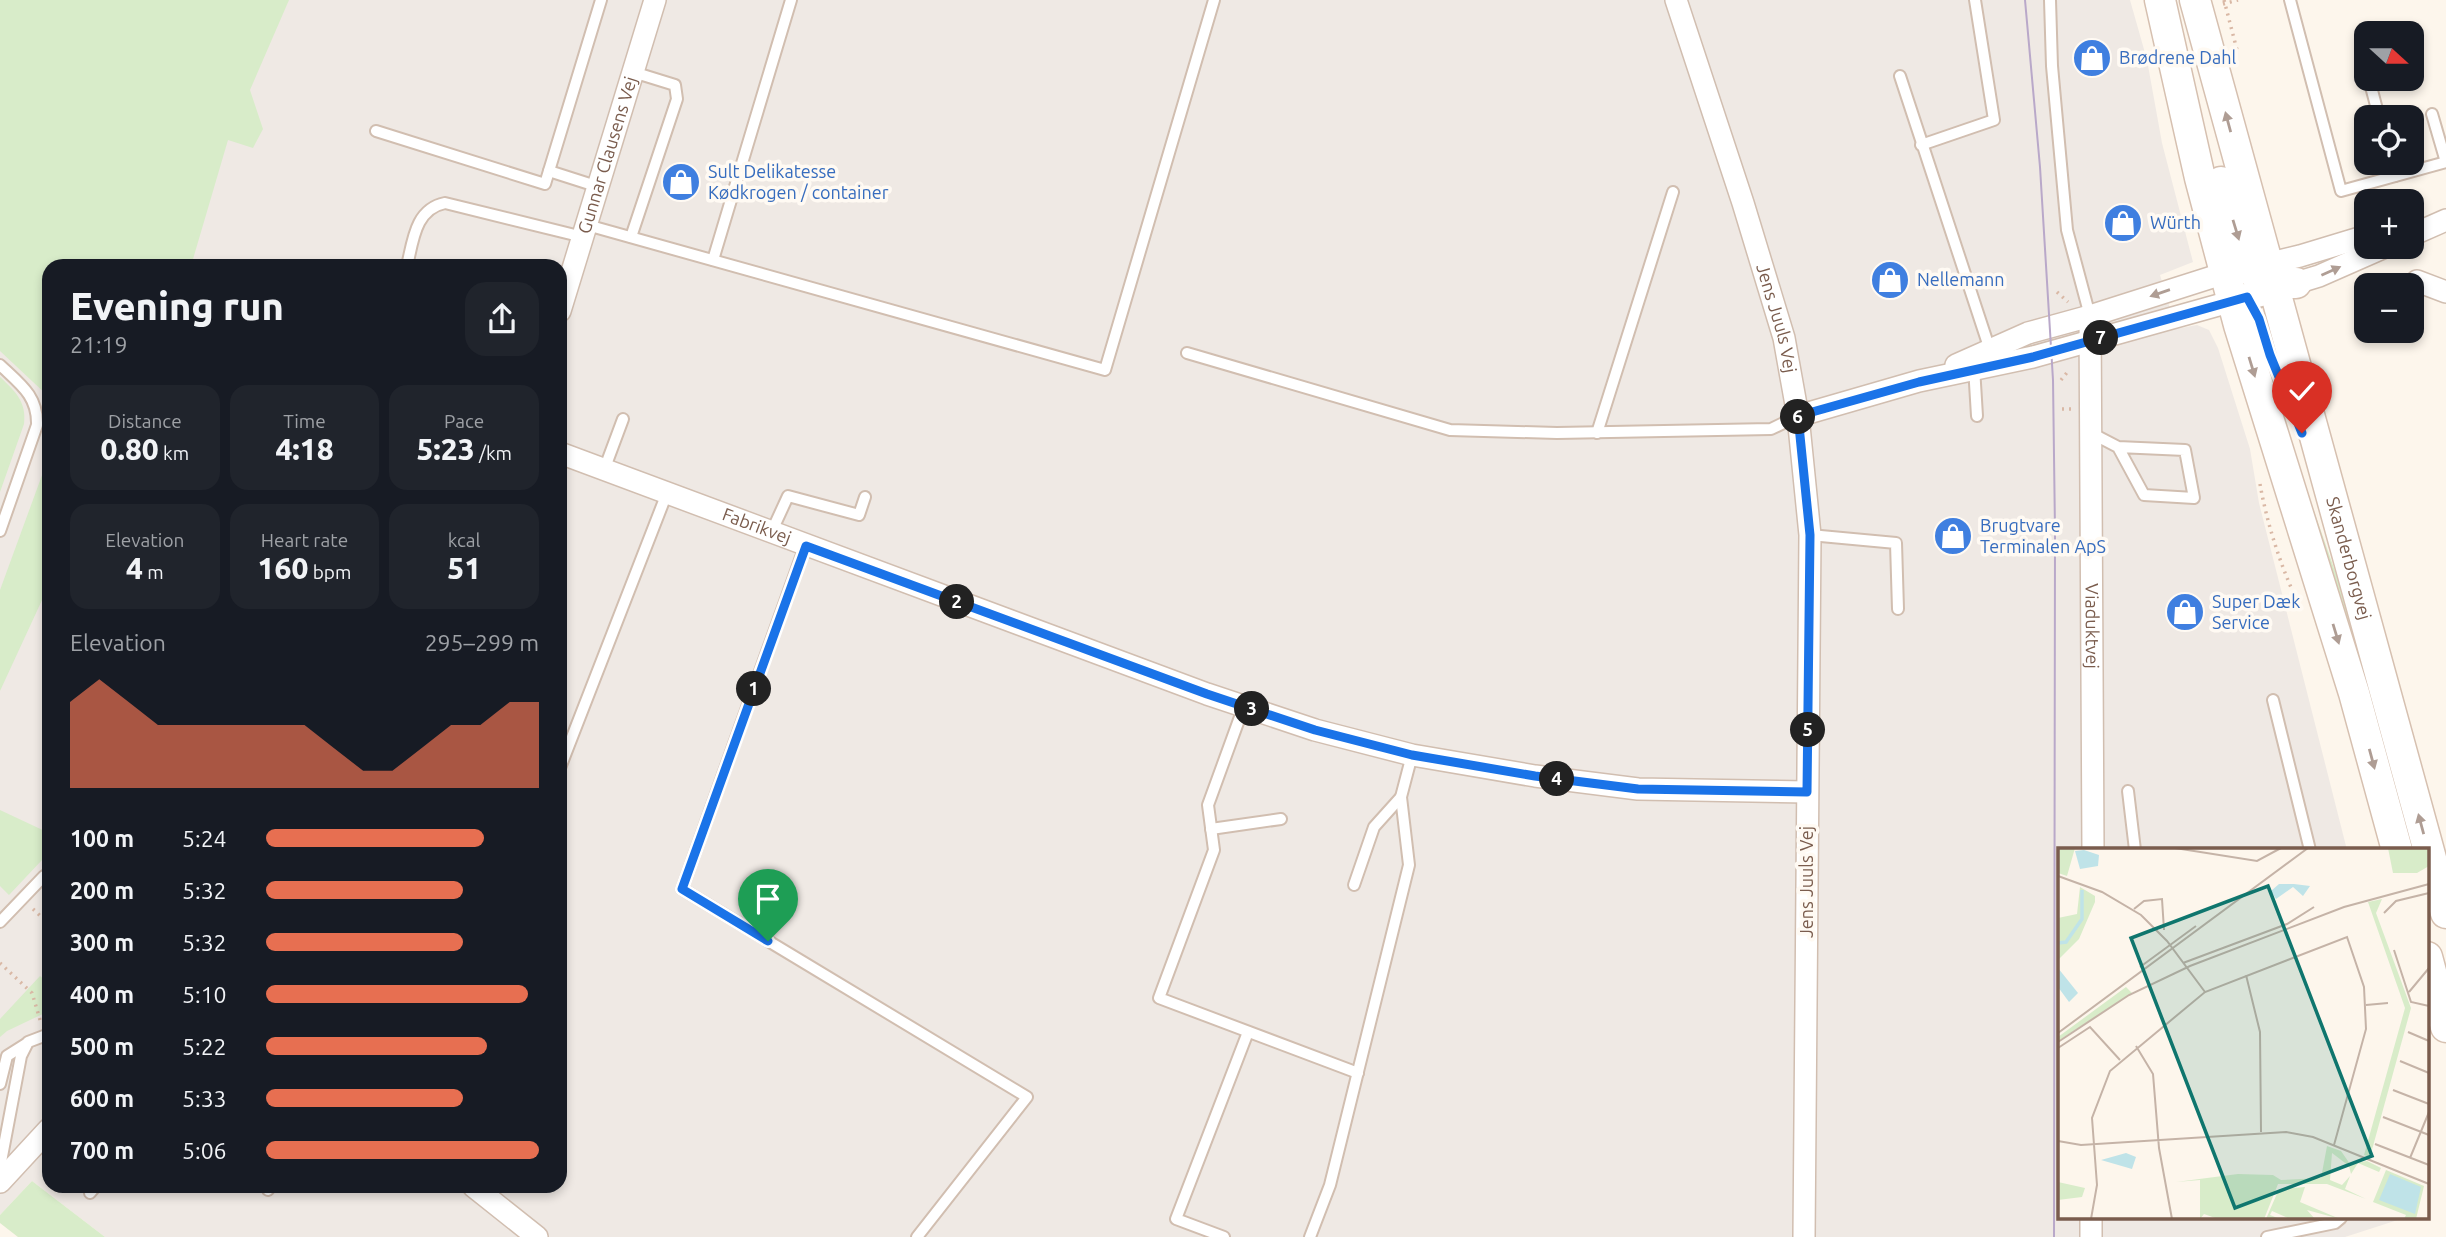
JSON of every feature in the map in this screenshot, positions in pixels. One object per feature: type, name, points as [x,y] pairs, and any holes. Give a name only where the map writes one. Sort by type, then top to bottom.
[{"type":"main road","name":"Skanderborgvej","points":[[2160,1],[2200,178],[2250,282],[2334,510],[2428,848]]},
{"type":"main road","name":"Skanderborgvej","points":[[2206,3],[2250,282],[2354,693],[2396,848]]},
{"type":"main road","name":"Skanderborgvej","points":[[2428,848],[2446,913]]},
{"type":"main road","points":[[2428,961],[2446,1027]]},
{"type":"street","name":"Gunnar Clausens Vej","points":[[567,289],[655,0]]},
{"type":"street","name":"Jens Juuls Vej","points":[[1676,0],[1784,338],[1798,416],[1810,535],[1804,1237]]},
{"type":"street","points":[[2424,221],[2446,218]]},
{"type":"street","points":[[2424,229],[2446,218]]},
{"type":"street","points":[[1798,416],[1983,361],[2091,341],[2250,282],[2300,257],[2354,240]]},
{"type":"street","points":[[1983,361],[2028,333],[2090,316],[2250,282],[2319,276],[2358,259]]},
{"type":"street","points":[[2424,284],[2446,292]]},
{"type":"street","name":"Viaduktvej","points":[[2090,316],[2093,848]]},
{"type":"street","name":"Fabrikvej","points":[[567,456],[806,546],[1315,730],[1412,755],[1535,776],[1638,789],[1807,792]]},
{"type":"street","points":[[0,1182],[42,1137]]},
{"type":"street","points":[[482,1193],[537,1237]]},
{"type":"lane","points":[[376,131],[545,184],[600,0]]},
{"type":"lane","points":[[713,260],[790,0]]},
{"type":"lane","points":[[409,259],[419,221],[433,205],[445,203],[585,231],[631,237],[1105,370],[1214,0]]},
{"type":"lane","points":[[1922,145],[1994,120],[1975,0]]},
{"type":"lane","points":[[2050,0],[2052,65],[2067,230],[2090,316]]},
{"type":"lane","points":[[2290,0],[2341,191],[2446,162],[2432,114]]},
{"type":"lane","points":[[631,237],[677,99],[676,85],[633,72]]},
{"type":"lane","points":[[1900,76],[1983,361],[1978,416]]},
{"type":"lane","points":[[549,171],[598,187]]},
{"type":"lane","points":[[1598,433],[1673,192]]},
{"type":"lane","points":[[1187,353],[1450,430],[1598,433],[1771,429],[1798,416]]},
{"type":"lane","points":[[0,365],[30,395],[37,410],[37,425],[0,531]]},
{"type":"lane","points":[[604,470],[623,419]]},
{"type":"lane","points":[[2091,433],[2118,446],[2185,450],[2194,498],[2144,495],[2118,446]]},
{"type":"lane","points":[[567,750],[667,493]]},
{"type":"lane","points":[[771,533],[788,496],[859,515],[865,497]]},
{"type":"lane","points":[[1810,535],[1896,543],[1898,609]]},
{"type":"lane","points":[[806,546],[682,889],[1027,1097],[917,1237]]},
{"type":"lane","points":[[2273,700],[2310,848]]},
{"type":"lane","points":[[1244,706],[1208,806],[1214,850],[1159,998],[1357,1073]]},
{"type":"lane","points":[[1310,1237],[1330,1185],[1409,865],[1401,797],[1412,755]]},
{"type":"lane","points":[[2128,791],[2135,848]]},
{"type":"lane","points":[[1354,885],[1374,827],[1401,797]]},
{"type":"lane","points":[[1211,830],[1282,820]]},
{"type":"lane","points":[[0,922],[42,878]]},
{"type":"lane","points":[[1224,1237],[1176,1219],[1248,1032]]},
{"type":"lane","points":[[0,1084],[7,1056],[28,1042],[42,1037]]},
{"type":"lane","points":[[0,1167],[21,1056],[28,1042]]},
{"type":"lane","points":[[2267,1237],[2336,1223],[2339,1220]]},
{"type":"path","points":[[2206,3],[2238,0]]},
{"type":"path","points":[[22,899],[42,918]]},
{"type":"path","points":[[0,963],[32,993],[41,1021]]},
{"type":"shaded area","points":[[0,0],[2130,0],[2147,60],[2162,143],[2193,262],[2160,275],[2176,329],[2197,325],[2209,330],[2218,348],[2250,449],[2259,503],[2346,848],[2058,848],[2058,1220],[2398,1220],[2345,1237],[105,1237],[48,1193],[567,1193],[567,259],[42,259],[42,1189],[32,1181],[0,1215]]},
{"type":"green space","points":[[0,0],[289,0],[250,90],[263,129],[253,148],[228,140],[193,259],[42,259],[42,390],[0,351]]},
{"type":"green space","points":[[0,377],[19,397],[24,409],[24,424],[0,492]]},
{"type":"green space","points":[[2293,451],[2343,594],[2415,848],[2408,848]]},
{"type":"green space","points":[[42,475],[42,600],[0,691],[0,590]]},
{"type":"green space","points":[[0,810],[42,830],[42,860],[9,895],[0,886]]},
{"type":"green space","points":[[40,976],[42,978],[42,1014],[0,1037],[0,1019]]},
{"type":"green space","points":[[32,1181],[42,1189],[42,1193],[48,1193],[105,1237],[18,1237],[0,1223],[0,1215]]},
{"type":"tram line","points":[[2025,0],[2040,167],[2053,380],[2054,1237]]},
{"type":"place","name":"Brødrene Dahl","points":[[2092,58]]},
{"type":"place","name":"Sult Delikatesse Kødkrogen / container","points":[[681,182]]},
{"type":"place","name":"Würth","points":[[2123,223]]},
{"type":"place","name":"Nellemann","points":[[1890,280]]},
{"type":"place","name":"Brugtvare Terminalen ApS","points":[[1953,536]]},
{"type":"place","name":"Super Dæk Service","points":[[2185,612]]},
{"type":"route","points":[[768,941],[682,889],[806,546],[1207,694],[1315,730],[1412,755],[1535,776],[1638,789],[1807,792],[1810,535],[1798,416],[1919,382],[2033,357],[2247,297],[2259,319],[2270,355],[2302,433]]}]
